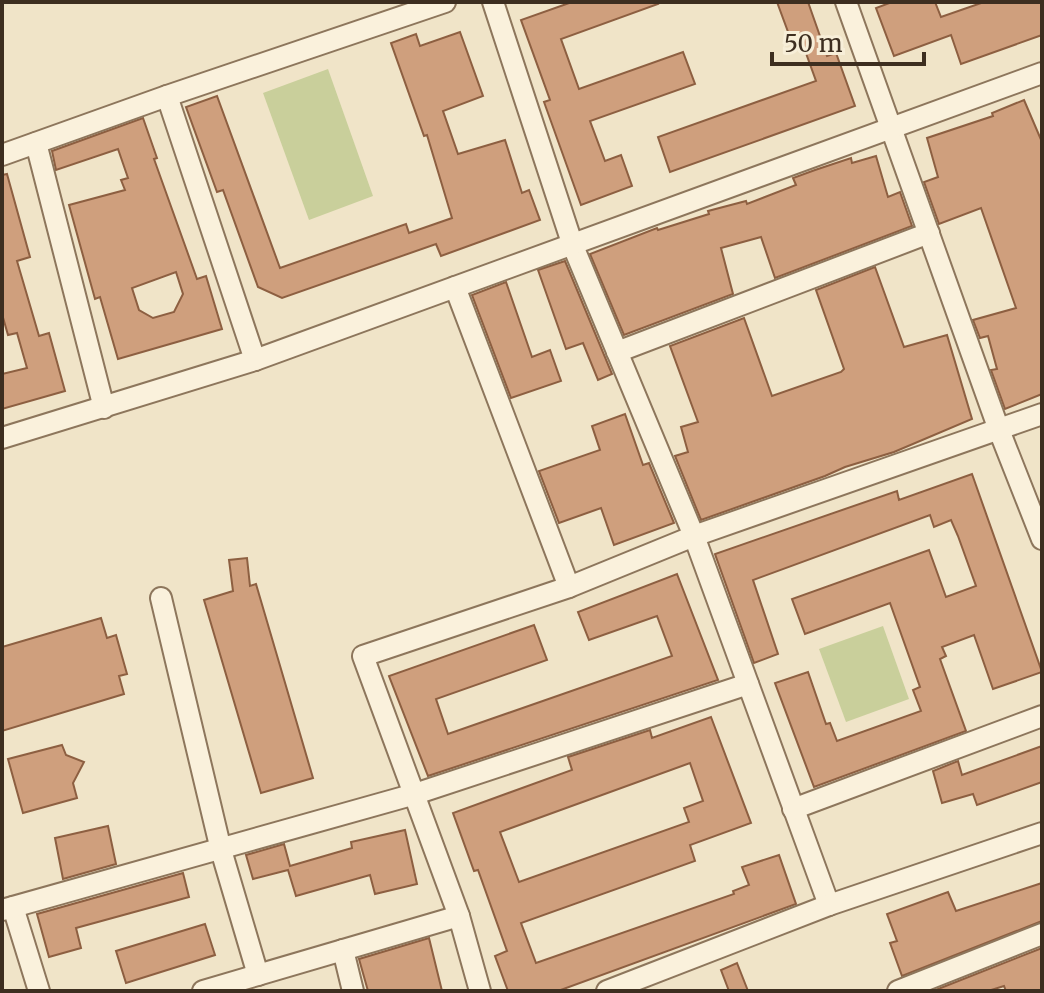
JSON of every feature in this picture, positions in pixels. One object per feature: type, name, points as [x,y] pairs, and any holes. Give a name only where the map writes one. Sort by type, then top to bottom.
[{"type":"street","points":[[2,155],[445,2]]},
{"type":"street","points":[[493,2],[573,246],[694,536],[829,905]]},
{"type":"street","points":[[846,2],[999,430],[1042,539]]},
{"type":"street","points":[[2,438],[255,360],[1042,73]]},
{"type":"street","points":[[167,96],[255,360]]},
{"type":"street","points":[[36,143],[104,408]]},
{"type":"street","points":[[617,352],[929,233]]},
{"type":"street","points":[[455,287],[569,587]]},
{"type":"street","points":[[480,991],[459,916],[363,656],[569,587],[694,536],[1042,414]]},
{"type":"street","points":[[161,598],[221,850],[258,975]]},
{"type":"street","points":[[39,991],[8,909],[415,794],[748,684]]},
{"type":"street","points":[[793,809],[1042,716]]},
{"type":"street","points":[[607,991],[829,905],[1042,833]]},
{"type":"street","points":[[203,991],[237,986],[258,975],[459,916]]},
{"type":"street","points":[[898,991],[1042,934]]},
{"type":"street","points":[[343,950],[353,991]]},
{"type":"green space","points":[[328,69],[373,196],[309,220],[263,93]]},
{"type":"green space","points":[[883,626],[909,699],[846,722],[819,649]]},
{"type":"building","points":[[572,2],[658,4],[561,39],[579,89],[683,52],[695,84],[590,121],[605,161],[621,155],[632,186],[581,205],[544,102],[550,100],[521,20]]},
{"type":"building","points":[[777,2],[808,2],[827,56],[836,53],[855,106],[670,172],[658,137],[816,81],[803,45],[794,48]]},
{"type":"building","points":[[892,2],[935,2],[941,17],[984,2],[1042,2],[1042,35],[961,64],[951,35],[894,56],[876,8]]},
{"type":"building","points":[[460,32],[483,96],[443,111],[458,154],[505,140],[522,193],[529,190],[540,220],[441,256],[436,244],[282,298],[258,287],[223,190],[217,192],[186,107],[217,96],[280,268],[406,224],[409,233],[452,218],[427,135],[424,136],[391,43],[416,34],[420,46]]},
{"type":"building","points":[[1024,100],[1042,142],[1042,394],[1005,409],[991,370],[997,369],[988,336],[980,338],[973,320],[1016,308],[981,208],[939,224],[924,182],[938,177],[927,138],[993,116],[992,113]]},
{"type":"building","points":[[143,118],[157,158],[154,159],[197,279],[206,276],[222,329],[118,359],[100,297],[95,299],[69,205],[125,190],[121,180],[128,178],[118,149],[56,170],[52,151]],"holes":[[[176,272],[183,294],[174,312],[153,318],[139,310],[132,288]]]},
{"type":"building","points":[[876,156],[888,197],[900,192],[912,226],[775,278],[761,237],[721,248],[733,294],[624,335],[590,254],[657,228],[709,214],[708,211],[746,201],[747,204],[796,185],[793,178],[815,170],[851,158],[852,163]]},
{"type":"building","points":[[7,174],[30,257],[17,261],[39,336],[49,333],[65,391],[2,409],[2,374],[27,368],[17,333],[8,335],[2,314],[2,175]]},
{"type":"building","points":[[565,261],[612,374],[598,380],[583,343],[566,349],[538,270]]},
{"type":"building","points":[[875,267],[904,347],[947,335],[972,419],[894,452],[701,520],[675,456],[688,452],[681,427],[698,422],[670,346],[744,318],[772,396],[841,372],[844,369],[816,290]]},
{"type":"building","points":[[506,282],[532,357],[550,350],[561,381],[511,398],[472,295]]},
{"type":"building","points":[[625,414],[643,465],[649,463],[674,523],[614,545],[601,508],[559,523],[539,471],[600,450],[592,426]]},
{"type":"building","points":[[972,474],[1042,672],[993,689],[974,635],[942,647],[946,656],[940,659],[966,731],[814,787],[775,683],[808,672],[826,724],[830,723],[837,741],[921,711],[913,690],[920,687],[890,603],[805,634],[792,599],[929,550],[946,597],[976,586],[958,536],[951,520],[934,527],[930,515],[753,580],[778,654],[754,663],[715,554],[897,491],[899,500]]},
{"type":"building","points":[[247,558],[250,586],[256,584],[313,778],[261,793],[204,600],[233,591],[229,560]]},
{"type":"building","points":[[677,574],[718,680],[428,776],[389,676],[534,625],[547,660],[436,699],[448,734],[672,656],[657,616],[589,640],[578,612]]},
{"type":"building","points":[[101,618],[107,638],[116,635],[127,674],[119,676],[124,694],[2,731],[2,647]]},
{"type":"building","points":[[711,717],[751,823],[690,845],[695,861],[521,923],[536,963],[734,894],[733,891],[749,885],[742,867],[779,855],[796,904],[558,991],[508,991],[495,956],[507,951],[478,870],[474,871],[453,813],[572,770],[568,757],[650,730],[652,738]],"holes":[[[690,763],[703,801],[684,808],[689,822],[519,882],[500,832]]]},
{"type":"building","points":[[62,745],[66,755],[84,762],[73,783],[77,798],[23,813],[8,759]]},
{"type":"building","points":[[1042,746],[1042,782],[977,805],[973,794],[942,803],[933,771],[958,761],[962,775]]},
{"type":"building","points":[[108,826],[116,864],[63,879],[55,838]]},
{"type":"building","points":[[405,830],[417,884],[375,894],[370,875],[296,896],[288,870],[253,879],[246,855],[284,844],[290,866],[352,848],[351,842]]},
{"type":"building","points":[[183,873],[189,897],[76,928],[81,948],[49,957],[37,914]]},
{"type":"building","points":[[1042,883],[1042,921],[902,976],[890,943],[897,941],[887,914],[948,892],[956,911]]},
{"type":"building","points":[[205,924],[215,955],[126,983],[116,951]]},
{"type":"building","points":[[429,938],[442,991],[368,991],[359,959]]},
{"type":"building","points":[[1042,948],[1042,991],[1006,991],[1004,986],[988,991],[933,991]]},
{"type":"building","points":[[737,963],[748,991],[729,991],[721,970]]}]
